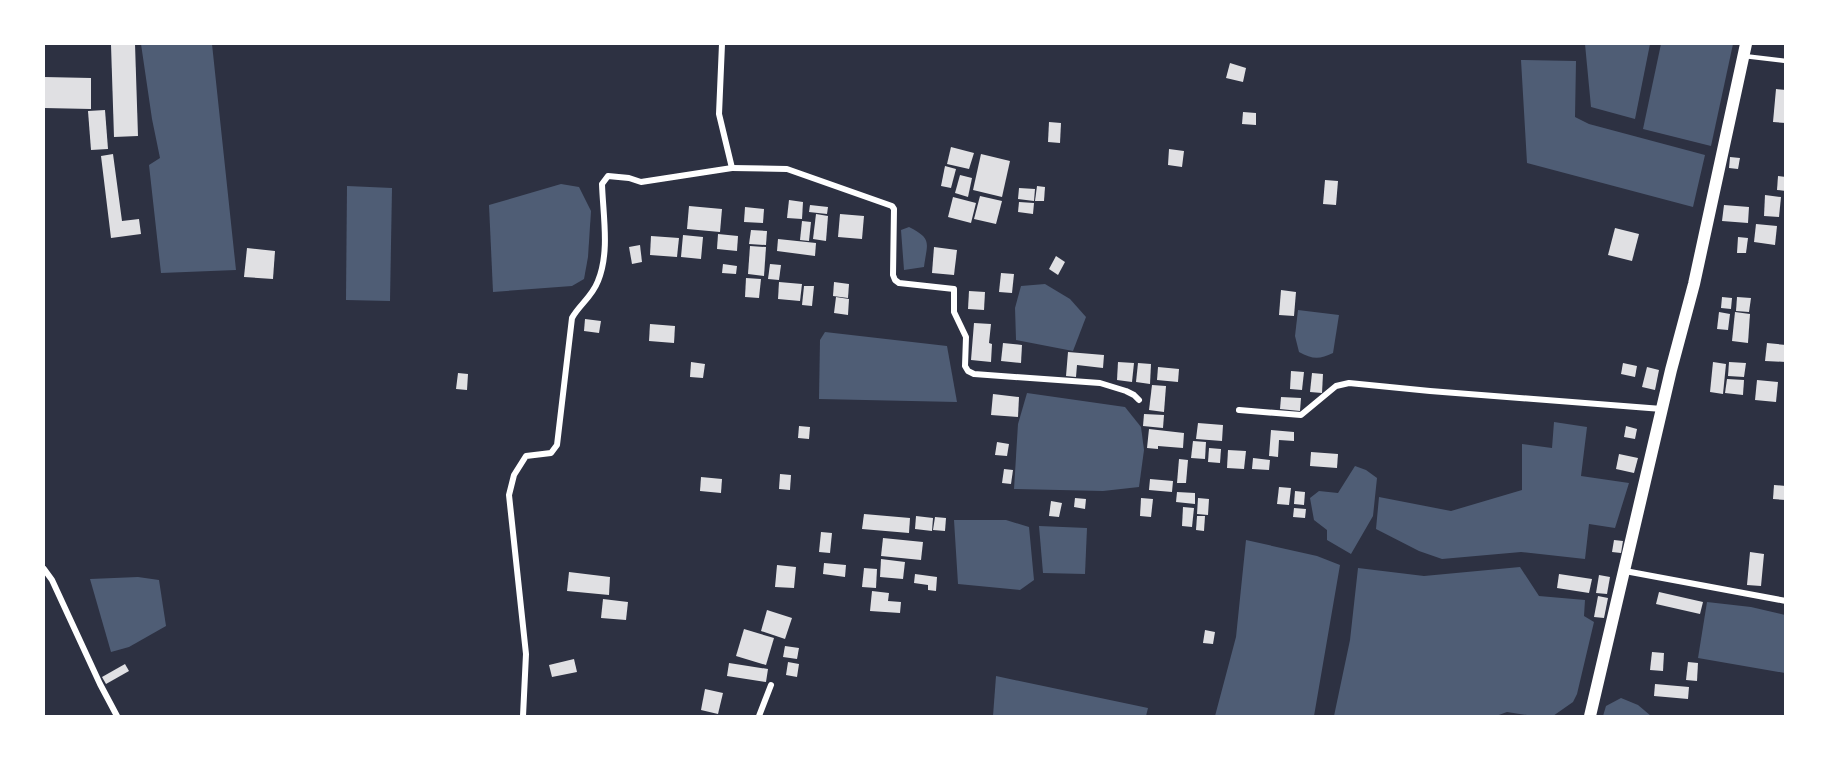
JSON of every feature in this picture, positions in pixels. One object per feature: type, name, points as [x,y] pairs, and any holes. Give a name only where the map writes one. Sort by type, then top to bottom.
[{"type":"main road","points":[[1590,717],[1662,409],[1694,284],[1745,50]]},
{"type":"street","points":[[722,44],[719,114],[732,168]]},
{"type":"street","points":[[523,717],[526,654],[509,495],[514,475],[526,456],[551,453],[557,445],[572,318],[578,308],[590,298],[599,280],[604,250],[602,184],[608,176],[641,182],[732,168],[788,169],[892,206],[894,209],[893,274],[895,280],[899,283],[954,289],[954,312],[966,337],[965,366],[968,371],[974,374],[1100,383],[1126,391],[1139,400]]},
{"type":"street","points":[[1239,410],[1301,415],[1336,386],[1349,383],[1662,409]]},
{"type":"street","points":[[44,568],[52,580],[117,717]]},
{"type":"street","points":[[1625,571],[1785,601]]},
{"type":"street","points":[[759,717],[771,685]]},
{"type":"lane","points":[[1745,50],[1785,61]]},
{"type":"water","points":[[141,44],[212,44],[236,270],[161,273],[149,165],[160,158]]},
{"type":"water","points":[[1585,44],[1650,44],[1635,119],[1591,107]]},
{"type":"water","points":[[1661,44],[1733,44],[1711,146],[1643,129]]},
{"type":"water","points":[[1521,60],[1576,61],[1575,117],[1589,124],[1705,155],[1693,207],[1527,163]]},
{"type":"water","points":[[561,184],[579,187],[591,211],[584,279],[572,286],[493,292],[489,205]]},
{"type":"water","points":[[347,186],[392,188],[390,301],[346,300]]},
{"type":"water","points":[[909,227],[925,239],[926,252],[924,267],[904,270],[901,230]]},
{"type":"water","points":[[1045,284],[1070,299],[1086,317],[1073,351],[1016,340],[1015,308],[1021,286]]},
{"type":"water","points":[[1298,310],[1339,315],[1333,353],[1316,358],[1299,352],[1295,336]]},
{"type":"water","points":[[825,332],[947,346],[957,402],[819,399],[820,340]]},
{"type":"water","points":[[1027,393],[1125,407],[1141,427],[1144,450],[1139,487],[1103,491],[1014,489],[1018,424]]},
{"type":"water","points":[[1554,422],[1587,427],[1581,476],[1629,483],[1615,528],[1589,524],[1585,559],[1521,552],[1442,559],[1419,551],[1376,529],[1379,497],[1451,511],[1522,490],[1522,444],[1552,448]]},
{"type":"water","points":[[1355,466],[1377,478],[1373,516],[1351,554],[1327,540],[1327,530],[1314,520],[1310,498],[1319,491],[1338,493]]},
{"type":"water","points":[[954,520],[1006,520],[1029,527],[1034,580],[1020,590],[958,584]]},
{"type":"water","points":[[1039,526],[1087,528],[1085,574],[1043,573]]},
{"type":"water","points":[[1246,540],[1317,556],[1340,565],[1314,716],[1215,716],[1236,637]]},
{"type":"water","points":[[1520,567],[1539,596],[1585,600],[1584,616],[1594,622],[1577,694],[1573,702],[1553,716],[1507,712],[1496,716],[1334,716],[1350,640],[1358,568],[1424,576]]},
{"type":"water","points":[[138,577],[159,580],[166,626],[129,647],[111,652],[90,579]]},
{"type":"water","points":[[1707,602],[1751,607],[1785,615],[1785,673],[1698,658]]},
{"type":"water","points":[[996,676],[1148,708],[1146,716],[993,716]]},
{"type":"water","points":[[1621,698],[1638,705],[1651,716],[1603,716],[1606,706]]},
{"type":"building","points":[[135,44],[138,136],[114,137],[111,45]]},
{"type":"building","points":[[1230,63],[1246,68],[1243,82],[1226,78]]},
{"type":"building","points":[[44,77],[91,78],[91,109],[44,108]]},
{"type":"building","points":[[1776,89],[1786,90],[1786,123],[1773,122]]},
{"type":"building","points":[[105,110],[108,149],[91,150],[88,111]]},
{"type":"building","points":[[1243,112],[1256,113],[1256,125],[1242,124]]},
{"type":"building","points":[[1049,122],[1061,123],[1060,143],[1048,142]]},
{"type":"building","points":[[951,147],[974,153],[969,169],[947,164]]},
{"type":"building","points":[[1169,149],[1184,151],[1182,167],[1168,165]]},
{"type":"building","points":[[113,154],[122,221],[139,219],[141,234],[111,238],[101,156]]},
{"type":"building","points":[[981,154],[1010,161],[1002,197],[973,190]]},
{"type":"building","points":[[1730,157],[1740,158],[1738,169],[1729,168]]},
{"type":"building","points":[[945,166],[956,169],[951,188],[941,186]]},
{"type":"building","points":[[960,175],[972,178],[968,197],[955,193]]},
{"type":"building","points":[[1778,176],[1786,177],[1786,191],[1777,190]]},
{"type":"building","points":[[1325,180],[1338,181],[1336,205],[1323,204]]},
{"type":"building","points":[[1037,186],[1045,187],[1044,201],[1035,201]]},
{"type":"building","points":[[1019,188],[1035,189],[1034,201],[1018,199]]},
{"type":"building","points":[[1765,195],[1781,197],[1779,217],[1764,216]]},
{"type":"building","points":[[980,196],[1002,201],[996,224],[974,219]]},
{"type":"building","points":[[953,197],[976,203],[971,223],[948,217]]},
{"type":"building","points":[[789,200],[803,202],[802,219],[787,218]]},
{"type":"building","points":[[1019,202],[1034,203],[1033,214],[1018,212]]},
{"type":"building","points":[[810,205],[828,207],[827,214],[809,212]]},
{"type":"building","points":[[1724,205],[1749,207],[1748,223],[1722,221]]},
{"type":"building","points":[[689,206],[722,209],[720,232],[687,229]]},
{"type":"building","points":[[745,207],[764,209],[763,223],[744,222]]},
{"type":"building","points":[[816,214],[828,216],[826,241],[813,239]]},
{"type":"building","points":[[840,214],[864,216],[862,239],[838,237]]},
{"type":"building","points":[[802,221],[811,222],[809,241],[800,240]]},
{"type":"building","points":[[1756,224],[1777,226],[1775,245],[1754,242]]},
{"type":"building","points":[[1615,228],[1639,234],[1632,261],[1608,255]]},
{"type":"building","points":[[751,230],[767,231],[766,245],[749,244]]},
{"type":"building","points":[[718,234],[738,236],[737,251],[717,249]]},
{"type":"building","points":[[683,235],[703,237],[701,259],[681,257]]},
{"type":"building","points":[[651,236],[679,238],[677,257],[650,255]]},
{"type":"building","points":[[1738,237],[1748,238],[1746,253],[1737,253]]},
{"type":"building","points":[[778,239],[816,243],[815,256],[777,251]]},
{"type":"building","points":[[640,245],[642,262],[632,264],[629,247]]},
{"type":"building","points":[[750,246],[766,247],[764,276],[748,274]]},
{"type":"building","points":[[934,247],[957,250],[954,275],[932,273]]},
{"type":"building","points":[[247,248],[275,251],[273,279],[244,277]]},
{"type":"building","points":[[1056,256],[1065,262],[1058,275],[1049,269]]},
{"type":"building","points":[[723,264],[737,266],[736,274],[722,273]]},
{"type":"building","points":[[770,264],[781,265],[779,280],[768,279]]},
{"type":"building","points":[[1001,273],[1014,274],[1012,293],[999,292]]},
{"type":"building","points":[[746,278],[761,279],[759,298],[745,297]]},
{"type":"building","points":[[779,282],[802,284],[800,301],[778,299]]},
{"type":"building","points":[[834,282],[849,284],[848,298],[833,296]]},
{"type":"building","points":[[804,286],[814,286],[812,306],[802,305]]},
{"type":"building","points":[[1281,290],[1296,292],[1294,316],[1279,315]]},
{"type":"building","points":[[969,291],[985,292],[984,310],[968,309]]},
{"type":"building","points":[[836,297],[849,299],[848,315],[834,313]]},
{"type":"building","points":[[1722,297],[1732,298],[1731,309],[1721,308]]},
{"type":"building","points":[[1737,297],[1751,298],[1749,312],[1736,311]]},
{"type":"building","points":[[1719,312],[1730,314],[1728,330],[1717,329]]},
{"type":"building","points":[[1735,312],[1750,314],[1748,343],[1732,341]]},
{"type":"building","points":[[585,319],[601,321],[599,333],[584,331]]},
{"type":"building","points":[[974,323],[991,324],[989,343],[992,344],[991,362],[971,360]]},
{"type":"building","points":[[650,324],[675,326],[674,343],[649,341]]},
{"type":"building","points":[[1003,343],[1022,345],[1021,363],[1001,361]]},
{"type":"building","points":[[1767,343],[1786,345],[1786,362],[1765,361]]},
{"type":"building","points":[[1068,352],[1104,355],[1103,368],[1077,365],[1076,377],[1066,376]]},
{"type":"building","points":[[691,362],[705,364],[703,378],[690,377]]},
{"type":"building","points":[[1118,362],[1134,363],[1132,382],[1117,380]]},
{"type":"building","points":[[1713,362],[1726,364],[1723,394],[1710,392]]},
{"type":"building","points":[[1729,362],[1746,363],[1744,377],[1728,376]]},
{"type":"building","points":[[1138,363],[1151,364],[1150,384],[1136,382]]},
{"type":"building","points":[[1623,363],[1637,366],[1635,377],[1621,374]]},
{"type":"building","points":[[1158,367],[1179,369],[1178,382],[1157,380]]},
{"type":"building","points":[[1647,367],[1659,370],[1655,390],[1642,387]]},
{"type":"building","points":[[1291,371],[1304,372],[1302,390],[1290,389]]},
{"type":"building","points":[[458,373],[468,374],[467,390],[456,389]]},
{"type":"building","points":[[1312,373],[1323,374],[1322,393],[1310,392]]},
{"type":"building","points":[[1727,379],[1744,380],[1743,395],[1725,393]]},
{"type":"building","points":[[1757,380],[1778,382],[1776,402],[1755,400]]},
{"type":"building","points":[[1152,385],[1166,386],[1164,412],[1149,410]]},
{"type":"building","points":[[993,394],[1019,397],[1018,417],[991,415]]},
{"type":"building","points":[[1281,397],[1301,398],[1300,411],[1280,409]]},
{"type":"building","points":[[1144,414],[1164,415],[1163,428],[1143,426]]},
{"type":"building","points":[[1198,423],[1223,425],[1222,441],[1196,439]]},
{"type":"building","points":[[799,426],[810,427],[809,439],[798,438]]},
{"type":"building","points":[[1626,426],[1637,429],[1635,439],[1624,437]]},
{"type":"building","points":[[1149,429],[1184,433],[1183,448],[1158,446],[1158,449],[1147,448]]},
{"type":"building","points":[[1271,430],[1294,432],[1294,441],[1279,440],[1278,457],[1269,456]]},
{"type":"building","points":[[1193,441],[1206,442],[1205,459],[1191,458]]},
{"type":"building","points":[[997,442],[1009,444],[1007,456],[995,455]]},
{"type":"building","points":[[1209,448],[1221,449],[1220,463],[1208,462]]},
{"type":"building","points":[[1228,450],[1246,451],[1244,469],[1227,468]]},
{"type":"building","points":[[1311,452],[1338,454],[1337,468],[1310,466]]},
{"type":"building","points":[[1619,454],[1638,458],[1634,473],[1616,469]]},
{"type":"building","points":[[1253,458],[1270,460],[1269,470],[1252,469]]},
{"type":"building","points":[[1179,459],[1188,460],[1186,483],[1177,483]]},
{"type":"building","points":[[1004,469],[1013,470],[1011,484],[1002,483]]},
{"type":"building","points":[[780,474],[791,475],[790,490],[779,489]]},
{"type":"building","points":[[701,477],[722,479],[721,493],[700,491]]},
{"type":"building","points":[[1150,479],[1173,481],[1172,492],[1149,490]]},
{"type":"building","points":[[1774,485],[1786,486],[1786,500],[1773,499]]},
{"type":"building","points":[[1279,487],[1291,488],[1289,505],[1277,504]]},
{"type":"building","points":[[1295,491],[1305,492],[1304,505],[1294,504]]},
{"type":"building","points":[[1177,492],[1195,493],[1195,504],[1176,502]]},
{"type":"building","points":[[1075,498],[1086,499],[1085,509],[1074,507]]},
{"type":"building","points":[[1141,498],[1153,499],[1151,517],[1140,516]]},
{"type":"building","points":[[1198,498],[1209,499],[1208,515],[1197,514]]},
{"type":"building","points":[[1051,501],[1062,503],[1059,517],[1049,516]]},
{"type":"building","points":[[1183,507],[1194,508],[1192,527],[1182,526]]},
{"type":"building","points":[[1294,508],[1306,509],[1305,518],[1293,517]]},
{"type":"building","points":[[864,514],[910,518],[909,533],[862,529]]},
{"type":"building","points":[[916,516],[933,518],[932,531],[915,529]]},
{"type":"building","points":[[1197,516],[1205,516],[1204,531],[1196,530]]},
{"type":"building","points":[[935,517],[946,518],[945,531],[933,530]]},
{"type":"building","points":[[821,532],[832,533],[830,553],[819,552]]},
{"type":"building","points":[[883,538],[923,542],[921,560],[881,556]]},
{"type":"building","points":[[1614,540],[1623,541],[1621,553],[1612,552]]},
{"type":"building","points":[[1750,552],[1764,554],[1761,586],[1747,585]]},
{"type":"building","points":[[881,559],[905,562],[903,579],[880,577]]},
{"type":"building","points":[[824,563],[846,565],[845,577],[823,574]]},
{"type":"building","points":[[777,565],[796,567],[794,588],[775,587]]},
{"type":"building","points":[[864,568],[877,569],[876,588],[862,587]]},
{"type":"building","points":[[569,572],[610,577],[609,595],[567,591]]},
{"type":"building","points":[[915,574],[937,577],[936,591],[928,590],[928,585],[914,583]]},
{"type":"building","points":[[1559,574],[1592,579],[1589,593],[1557,588]]},
{"type":"building","points":[[1599,575],[1610,577],[1607,594],[1596,593]]},
{"type":"building","points":[[872,591],[889,593],[888,601],[901,602],[900,613],[870,611]]},
{"type":"building","points":[[1659,592],[1703,602],[1700,614],[1656,604]]},
{"type":"building","points":[[1598,596],[1608,598],[1604,618],[1594,617]]},
{"type":"building","points":[[603,599],[628,602],[626,620],[601,618]]},
{"type":"building","points":[[767,610],[792,618],[785,639],[761,631]]},
{"type":"building","points":[[744,629],[774,638],[766,665],[736,656]]},
{"type":"building","points":[[1205,630],[1215,632],[1213,644],[1203,643]]},
{"type":"building","points":[[785,646],[799,648],[797,659],[783,657]]},
{"type":"building","points":[[1652,652],[1664,653],[1663,671],[1650,670]]},
{"type":"building","points":[[574,659],[577,672],[552,677],[549,665]]},
{"type":"building","points":[[788,662],[799,664],[797,677],[786,675]]},
{"type":"building","points":[[1688,662],[1698,663],[1697,681],[1686,680]]},
{"type":"building","points":[[729,663],[768,669],[766,682],[727,676]]},
{"type":"building","points":[[125,664],[129,671],[106,684],[102,677]]},
{"type":"building","points":[[1655,684],[1689,687],[1688,699],[1654,696]]},
{"type":"building","points":[[705,689],[723,693],[718,714],[701,710]]}]
